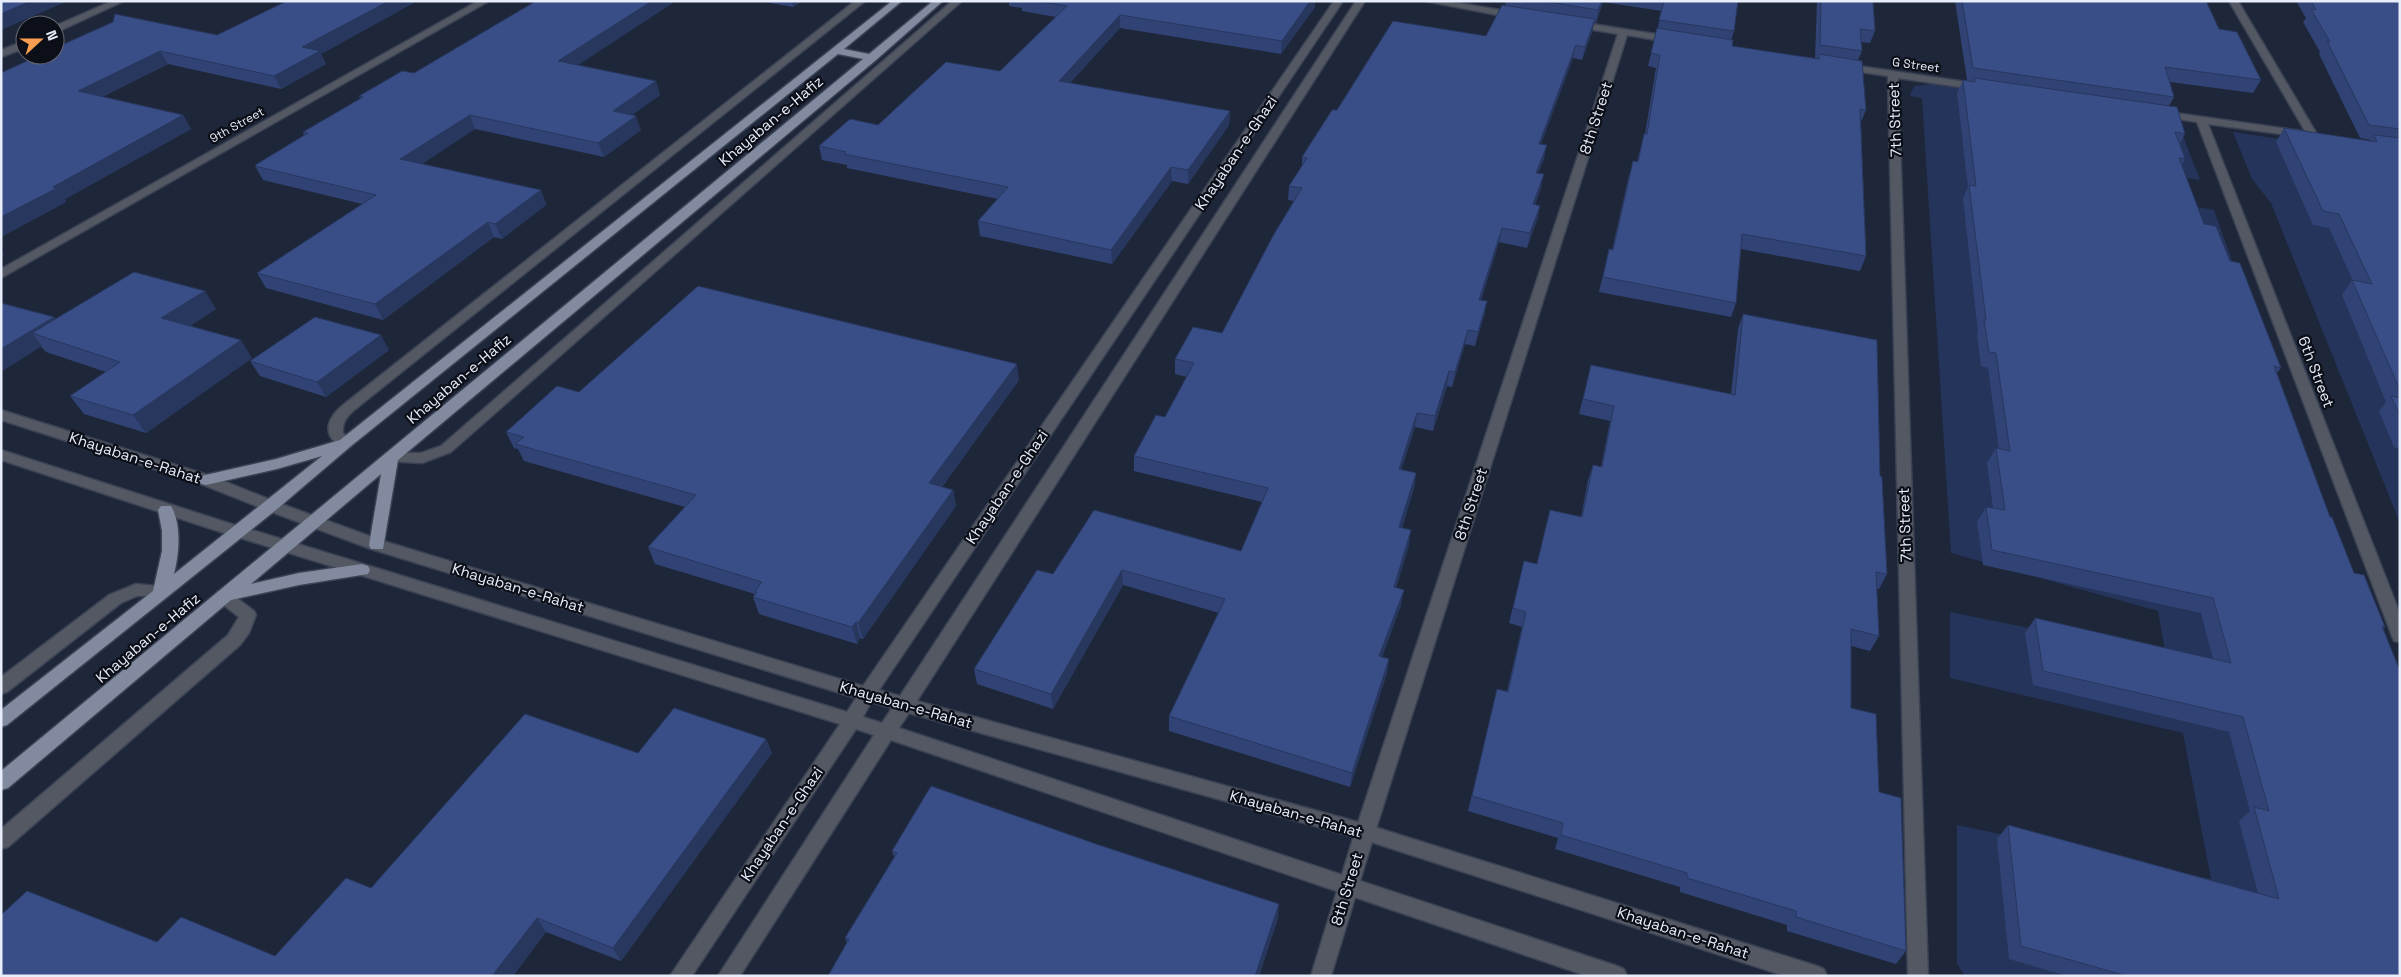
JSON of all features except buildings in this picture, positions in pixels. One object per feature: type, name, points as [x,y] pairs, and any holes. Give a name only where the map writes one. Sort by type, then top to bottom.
[{"type":"main road","name":"Khayaban-e-Hafiz","points":[[1,720],[161,591],[272,506],[346,443],[898,1]]},
{"type":"main road","name":"Khayaban-e-Hafiz","points":[[1,782],[939,1]]},
{"type":"main road","points":[[836,51],[872,58]]},
{"type":"main road","points":[[206,480],[277,464],[346,443]]},
{"type":"main road","points":[[377,545],[391,457]]},
{"type":"main road","points":[[161,591],[171,556],[171,532],[166,510]]},
{"type":"main road","points":[[223,596],[299,579],[362,570]]},
{"type":"street","points":[[65,26],[120,1]]},
{"type":"street","name":"9th Street","points":[[1,274],[485,1]]},
{"type":"street","points":[[346,443],[336,435],[334,428],[337,419],[348,408],[861,1]]},
{"type":"street","points":[[391,457],[422,458],[446,449],[958,1]]},
{"type":"street","name":"Khayaban-e-Ghazi","points":[[680,976],[852,720],[867,694],[1339,1]]},
{"type":"street","name":"Khayaban-e-Ghazi","points":[[728,976],[1361,1]]},
{"type":"street","points":[[1429,1],[1526,17]]},
{"type":"street","points":[[2153,113],[2317,137],[2234,1]]},
{"type":"street","points":[[1565,23],[1681,42]]},
{"type":"street","name":"8th Street","points":[[1321,976],[1365,832],[1623,33]]},
{"type":"street","points":[[1,54],[15,48]]},
{"type":"street","name":"G Street","points":[[1835,66],[1990,89]]},
{"type":"street","name":"7th Street","points":[[1893,75],[1918,976]]},
{"type":"street","name":"6th Street","points":[[2201,120],[2400,636]]},
{"type":"street","name":"Khayaban-e-Rahat","points":[[1,415],[206,480],[377,545],[867,694],[1365,832],[1817,976]]},
{"type":"street","name":"Khayaban-e-Rahat","points":[[1,454],[282,547],[852,720],[1617,976]]},
{"type":"street","points":[[1,687],[115,598],[136,590],[161,591]]},
{"type":"street","points":[[1,841],[234,640],[243,628],[248,614],[223,596]]},
{"type":"shaded area","points":[[1932,84],[2177,121],[2200,180],[2069,161],[2077,186],[2214,210],[2400,735],[2400,976],[1965,976],[1957,964],[1957,825],[2211,879],[2183,733],[1950,678],[1950,612],[2166,656],[2158,611],[1951,553],[1922,98],[1910,96],[1914,86]]},
{"type":"shaded area","points":[[2233,132],[2400,157],[2400,523],[2271,203],[2252,179]]}]
